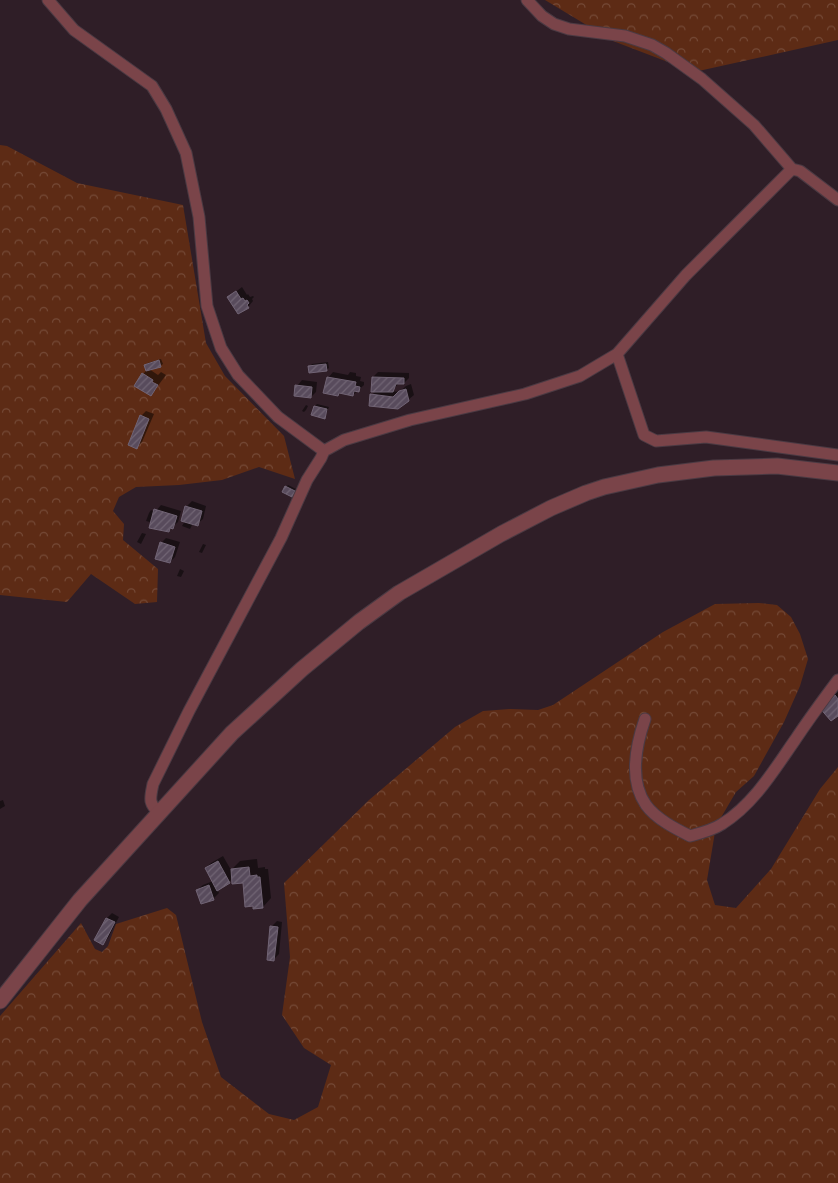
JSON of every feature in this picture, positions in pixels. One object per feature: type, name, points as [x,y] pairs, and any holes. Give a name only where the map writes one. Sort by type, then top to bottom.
[{"type":"street","points":[[48,0],[74,30],[152,86],[166,109],[186,153],[199,218],[207,306],[221,348],[238,375],[278,417],[324,451]]},
{"type":"street","points":[[527,0],[542,16],[554,24],[569,29],[625,36],[652,45],[666,53],[702,79],[754,125],[792,169],[800,171],[838,200]]},
{"type":"street","points":[[160,814],[151,806],[150,796],[153,784],[189,711],[281,538],[307,480],[324,451],[344,440],[410,420],[525,394],[580,376],[617,354],[686,275],[792,169]]},
{"type":"street","points":[[617,354],[644,435],[656,440],[706,437],[743,444],[838,455]]},
{"type":"street","points":[[0,1001],[80,900],[232,734],[302,669],[359,622],[399,593],[453,561],[551,508],[604,487],[658,475],[714,468],[777,466],[838,473]]},
{"type":"street","points":[[645,719],[636,757],[636,782],[646,805],[661,818],[690,836],[722,825],[743,809],[765,783],[838,680]]},
{"type":"green space","points":[[545,0],[838,0],[838,40],[694,72],[613,41]]},
{"type":"green space","points":[[0,145],[7,146],[77,183],[183,205],[206,343],[225,376],[284,436],[295,479],[259,467],[222,480],[136,487],[119,497],[113,511],[124,524],[123,540],[158,569],[157,602],[135,604],[91,574],[67,602],[0,595]]},
{"type":"green space","points":[[759,603],[777,605],[791,617],[800,634],[808,659],[800,686],[784,722],[754,776],[736,792],[716,826],[707,880],[715,905],[736,908],[771,869],[820,789],[838,767],[838,1183],[0,1183],[0,1016],[81,923],[95,949],[102,952],[108,946],[116,924],[167,908],[176,915],[202,1022],[221,1077],[269,1114],[294,1120],[318,1107],[331,1065],[304,1048],[282,1015],[290,957],[284,883],[369,800],[455,727],[483,711],[510,709],[538,710],[553,705],[663,632],[715,604]]},
{"type":"building","points":[[236,291],[241,299],[247,300],[249,303],[247,305],[249,308],[238,314],[227,297]]},
{"type":"building","points":[[159,360],[161,367],[146,371],[144,365]]},
{"type":"building","points":[[326,364],[327,371],[309,373],[308,366]]},
{"type":"building","points":[[142,373],[158,385],[151,396],[134,386]]},
{"type":"building","points":[[327,377],[356,382],[355,386],[360,387],[359,392],[354,391],[353,396],[339,393],[338,396],[323,393]]},
{"type":"building","points":[[372,377],[404,378],[404,384],[396,384],[393,392],[371,392]]},
{"type":"building","points":[[295,385],[312,387],[311,398],[294,396]]},
{"type":"building","points":[[406,389],[409,401],[398,409],[369,406],[370,394],[393,397],[399,391]]},
{"type":"building","points":[[314,406],[327,409],[325,419],[311,415]]},
{"type":"building","points":[[140,415],[149,419],[137,449],[128,445]]},
{"type":"building","points":[[285,486],[295,491],[292,497],[282,492]]},
{"type":"building","points":[[185,506],[202,511],[198,526],[181,521]]},
{"type":"building","points":[[154,509],[177,516],[173,529],[170,528],[169,532],[149,528]]},
{"type":"building","points":[[160,542],[175,547],[170,563],[155,559]]},
{"type":"building","points":[[835,695],[838,699],[838,716],[831,721],[818,706]]},
{"type":"building","points":[[218,861],[230,883],[217,891],[205,868]]},
{"type":"building","points":[[249,867],[250,876],[257,875],[257,877],[260,877],[263,908],[253,909],[253,906],[245,907],[243,883],[232,884],[231,869]]},
{"type":"building","points":[[209,885],[214,900],[201,904],[196,890]]},
{"type":"building","points":[[106,918],[115,922],[103,945],[94,940]]},
{"type":"building","points":[[270,926],[278,927],[274,961],[267,960]]}]
